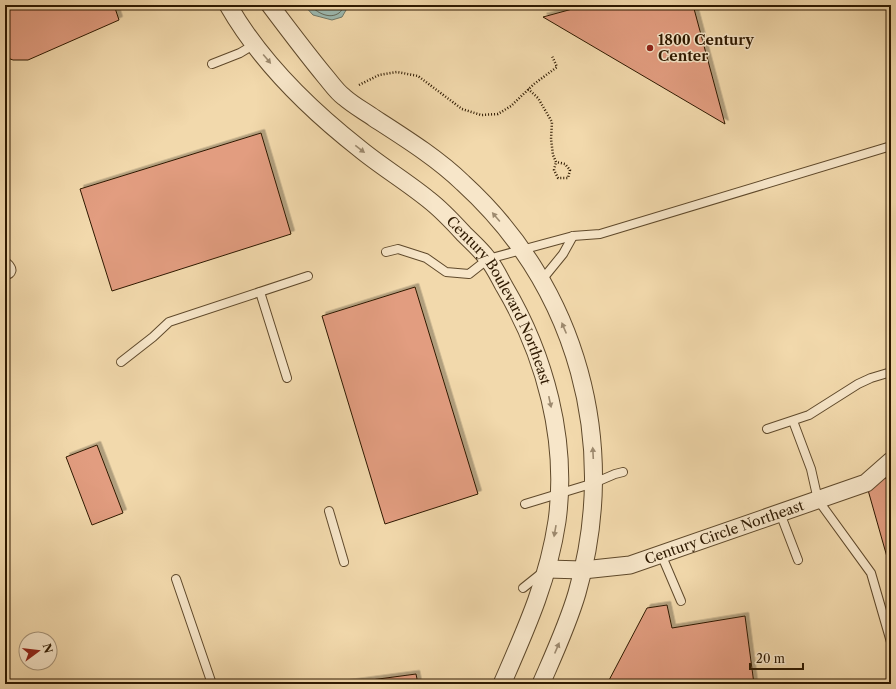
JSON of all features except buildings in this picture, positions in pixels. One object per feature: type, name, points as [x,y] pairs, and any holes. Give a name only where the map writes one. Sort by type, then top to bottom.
[{"type":"street","name":"Century Boulevard Northeast","points":[[228,5],[244,31],[281,76],[321,116],[361,150],[430,200],[448,216],[488,259],[516,306],[523,321],[547,388],[558,446],[559,484],[557,520],[547,569],[534,610],[502,684]]},
{"type":"street","points":[[270,5],[319,69],[343,97],[413,144],[447,169],[463,182],[493,214],[523,249],[541,281],[565,330],[584,387],[590,417],[593,444],[594,483],[591,524],[583,570],[571,611],[541,684]]},
{"type":"street","name":"Century Circle Northeast","points":[[547,569],[583,570],[630,564],[866,483],[891,461]]},
{"type":"lane","points":[[212,64],[240,53],[255,44]]},
{"type":"lane","points":[[386,252],[398,250],[426,258],[446,272],[469,274],[488,259],[573,236],[600,234],[891,146]]},
{"type":"lane","points":[[541,281],[564,254],[573,236]]},
{"type":"lane","points":[[121,362],[153,337],[169,322],[308,276]]},
{"type":"lane","points":[[260,292],[287,378]]},
{"type":"lane","points":[[767,429],[810,415],[858,384],[891,372]]},
{"type":"lane","points":[[793,420],[811,469],[818,500],[871,573],[891,642]]},
{"type":"lane","points":[[525,504],[594,483],[623,472]]},
{"type":"lane","points":[[329,511],[344,562]]},
{"type":"lane","points":[[780,513],[798,560]]},
{"type":"lane","points":[[661,554],[681,602]]},
{"type":"lane","points":[[523,588],[547,569]]},
{"type":"lane","points":[[176,579],[212,684]]},
{"type":"path","points":[[359,85],[378,75],[397,72],[418,76],[462,110],[481,115],[498,114],[511,106],[528,89],[557,67],[552,56]]},
{"type":"path","points":[[528,89],[538,98],[552,122],[551,139],[553,155],[556,162],[554,170],[558,178],[568,178],[570,170],[565,164],[556,162]]},
{"type":"water","points":[[304,5],[349,5],[342,17],[332,20],[313,15]]},
{"type":"place","name":"1800 Century Center","points":[[650,48]]}]
